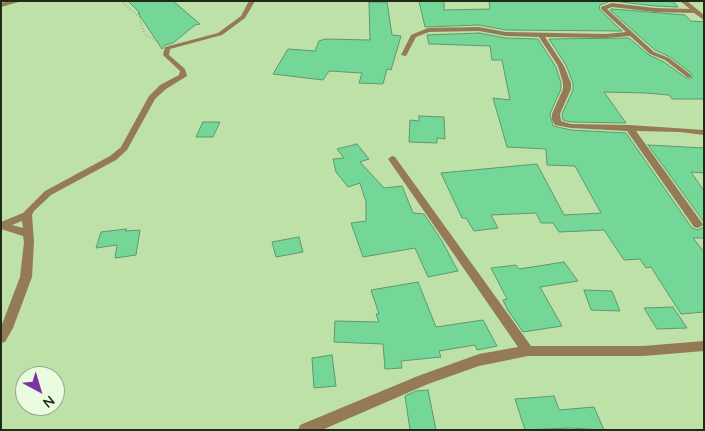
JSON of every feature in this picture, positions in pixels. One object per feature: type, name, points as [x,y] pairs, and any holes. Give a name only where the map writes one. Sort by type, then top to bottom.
[{"type":"street","points":[[1,5],[19,1]]},
{"type":"street","points":[[26,233],[1,226],[27,215],[48,193],[113,158],[124,148],[152,98],[164,87],[184,76],[183,70],[166,55],[167,48],[220,34],[243,17],[252,1]]},
{"type":"street","points":[[682,1],[704,18]]},
{"type":"street","points":[[689,76],[667,58],[652,53],[603,8],[612,5],[655,10],[693,11]]},
{"type":"street","points":[[404,55],[413,36],[428,30],[479,28],[506,34],[606,36],[630,34]]},
{"type":"street","points":[[541,35],[561,66],[567,83],[567,89],[556,114],[558,123],[571,126],[629,127],[704,133]]},
{"type":"street","points":[[629,127],[698,225]]},
{"type":"street","points":[[392,159],[528,351]]},
{"type":"street","points":[[1,338],[8,328],[26,277],[27,215]]},
{"type":"street","points":[[305,430],[424,380],[479,360],[528,351],[643,351],[704,346]]},
{"type":"path","points":[[121,1],[139,17],[145,35],[165,44],[167,48]]},
{"type":"building","points":[[128,1],[173,1],[200,24],[195,25],[173,43],[165,45],[162,49],[138,13],[140,13]]},
{"type":"building","points":[[419,1],[444,1],[444,10],[490,9],[489,1],[611,1],[600,5],[599,9],[622,31],[506,30],[479,25],[425,27]]},
{"type":"building","points":[[613,1],[673,1],[678,7],[655,6]]},
{"type":"building","points":[[369,2],[387,2],[392,35],[401,36],[391,70],[387,69],[383,84],[359,83],[362,73],[329,71],[323,80],[273,74],[288,49],[315,51],[319,41],[325,39],[370,40]]},
{"type":"building","points":[[610,10],[685,15],[691,21],[704,22],[704,99],[672,99],[669,95],[604,92],[626,123],[571,122],[563,120],[562,114],[573,90],[573,83],[566,65],[549,39],[629,38],[649,55],[664,62],[686,78],[692,78],[692,74],[670,57],[655,50]]},
{"type":"building","points":[[479,33],[506,38],[538,39],[556,67],[561,83],[561,89],[550,114],[553,126],[571,130],[626,133],[692,228],[698,230],[704,227],[704,238],[693,238],[704,252],[704,312],[681,314],[651,267],[646,268],[640,259],[624,260],[604,230],[559,232],[553,223],[541,223],[536,213],[491,215],[498,228],[474,231],[466,218],[462,218],[441,173],[537,164],[564,215],[601,213],[575,166],[547,165],[546,149],[507,147],[493,98],[510,100],[502,60],[492,60],[490,46],[429,44],[427,35]]},
{"type":"building","points":[[419,116],[444,117],[445,139],[437,138],[437,143],[409,142],[410,120],[419,121]]},
{"type":"building","points":[[203,122],[220,122],[213,137],[196,137]]},
{"type":"building","points":[[357,144],[369,159],[360,162],[384,188],[402,186],[413,213],[424,214],[442,241],[458,271],[428,277],[415,248],[363,257],[351,223],[366,221],[366,202],[360,183],[348,187],[336,172],[333,159],[344,158],[337,149]]},
{"type":"building","points":[[648,145],[704,148],[704,173],[691,172],[704,191],[704,222]]},
{"type":"building","points":[[126,229],[125,231],[140,230],[136,255],[115,258],[117,245],[96,248],[101,232]]},
{"type":"building","points":[[299,237],[303,252],[276,257],[272,242]]},
{"type":"building","points":[[564,262],[578,281],[540,287],[562,326],[523,332],[507,309],[503,300],[507,299],[491,268],[516,265],[519,269]]},
{"type":"building","points":[[418,282],[436,327],[483,320],[497,346],[477,350],[475,345],[439,351],[441,357],[401,361],[402,368],[385,369],[383,344],[334,342],[335,321],[379,322],[376,314],[379,314],[371,290]]},
{"type":"building","points":[[584,290],[612,291],[620,311],[591,310]]},
{"type":"building","points":[[673,307],[687,328],[657,329],[644,308]]},
{"type":"building","points":[[332,355],[336,386],[314,388],[312,358]]},
{"type":"building","points":[[428,390],[436,430],[410,430],[405,396],[416,391]]},
{"type":"building","points":[[554,396],[559,410],[594,407],[604,430],[570,428],[525,430],[515,399]]}]
